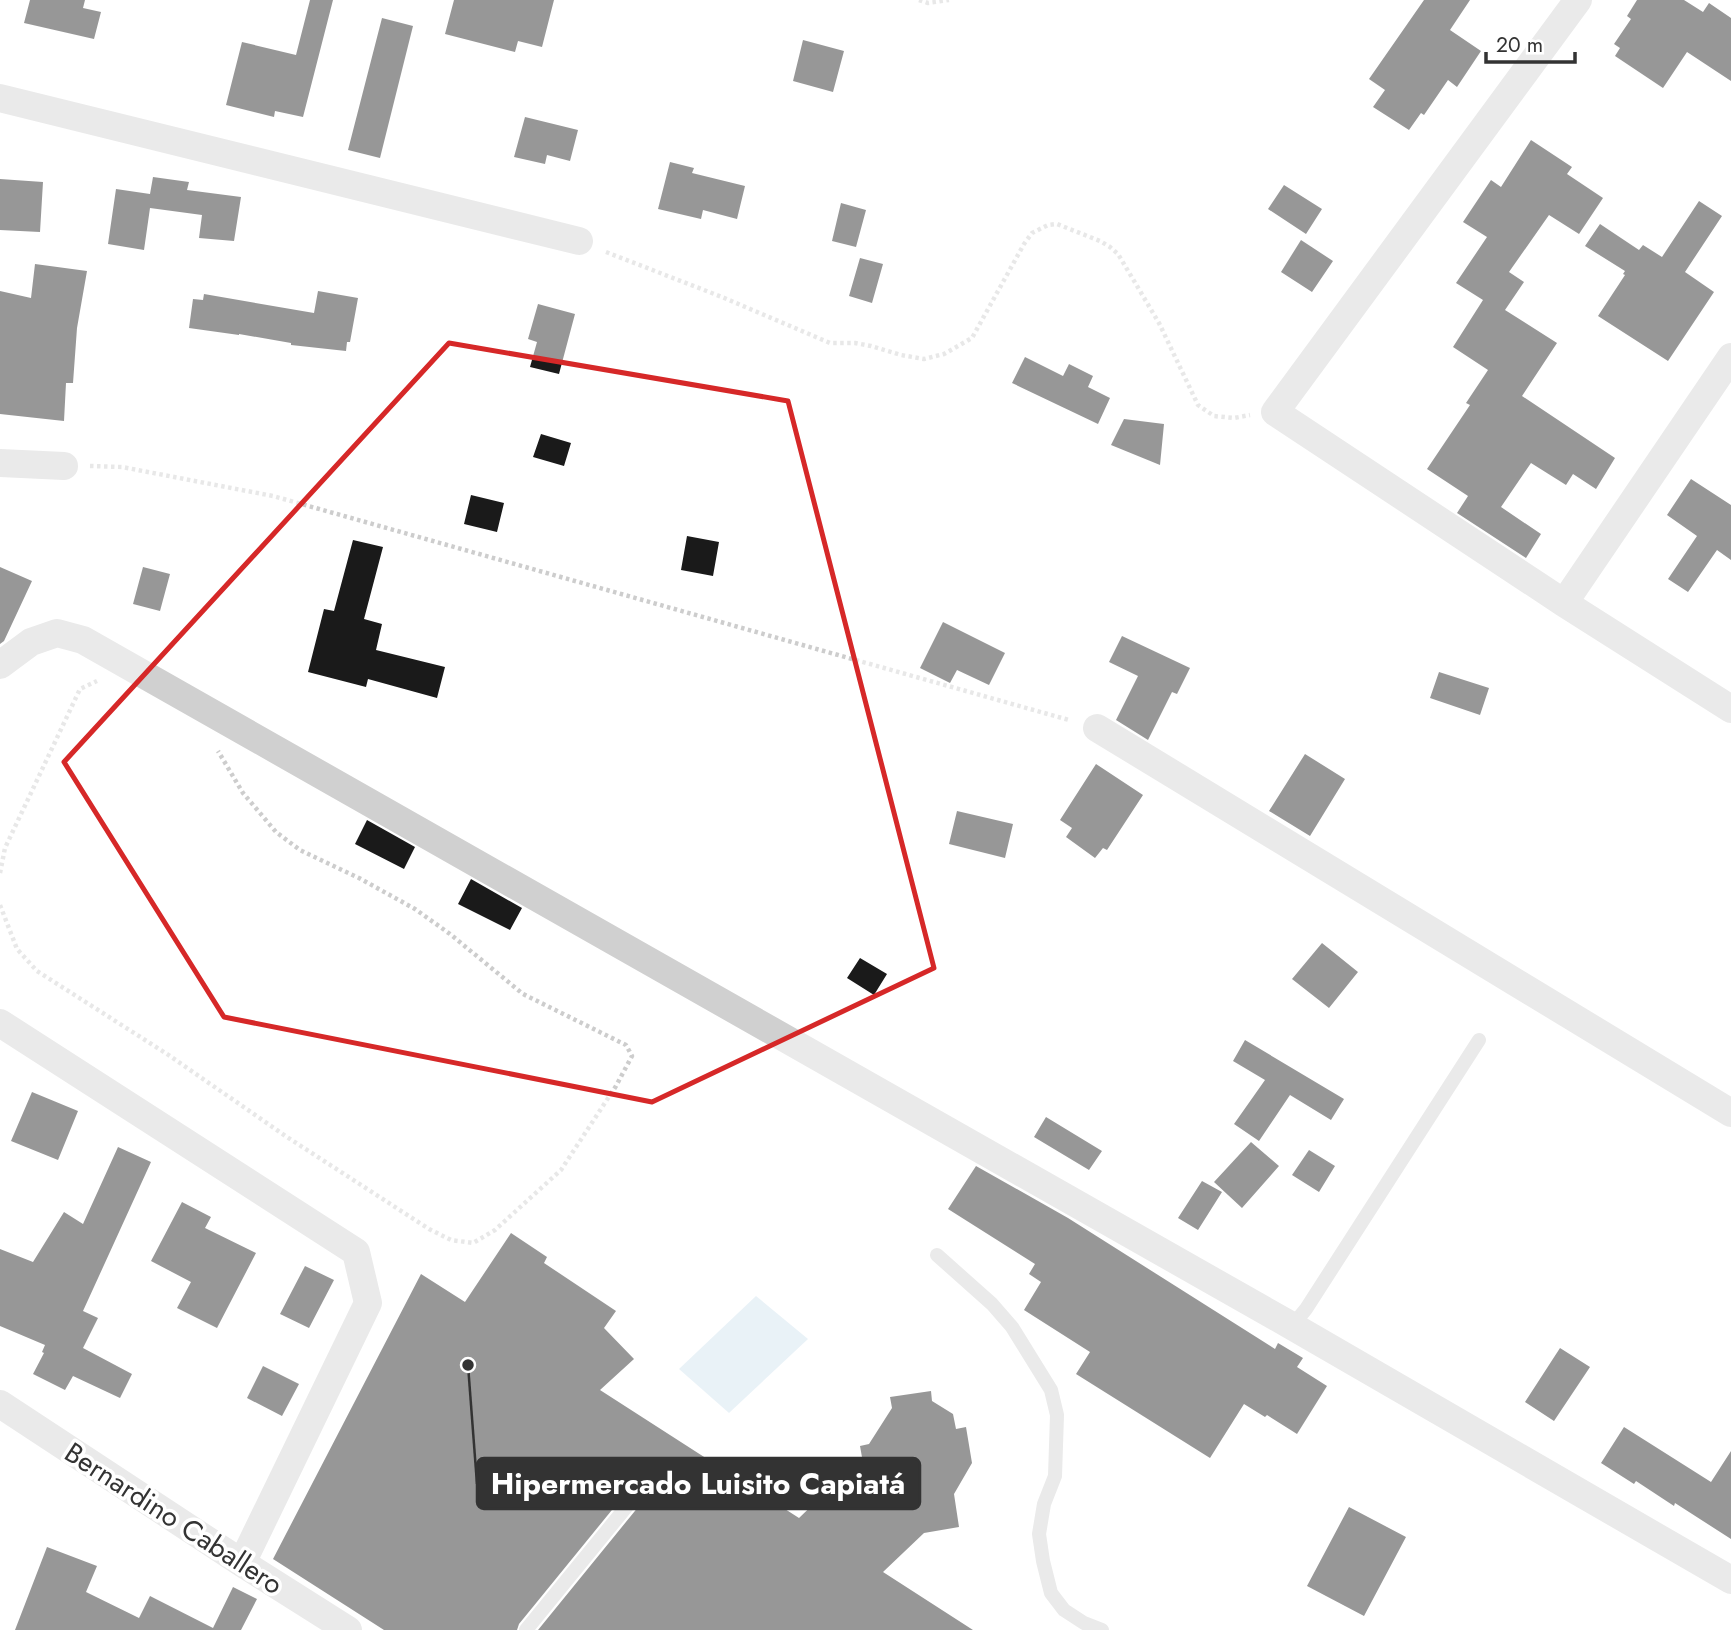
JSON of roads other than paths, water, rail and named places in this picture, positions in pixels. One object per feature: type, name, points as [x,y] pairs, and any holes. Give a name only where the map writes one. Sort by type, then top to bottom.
[{"type":"street","points":[[1578,0],[1275,412],[1564,603],[1731,709]]},
{"type":"street","points":[[0,98],[579,241]]},
{"type":"street","points":[[1564,603],[1731,357]]},
{"type":"street","points":[[0,463],[64,466]]},
{"type":"street","points":[[0,665],[31,642],[57,633],[83,640],[1292,1326],[1731,1580]]},
{"type":"street","points":[[1097,728],[1731,1113]]},
{"type":"street","points":[[0,1023],[356,1252],[368,1303],[242,1563]]},
{"type":"street","name":"Bernardino Caballero","points":[[0,1404],[348,1630]]},
{"type":"lane","points":[[1292,1326],[1306,1309],[1479,1040]]},
{"type":"lane","points":[[937,1255],[992,1304],[1012,1327],[1051,1390],[1057,1415],[1055,1476],[1044,1504],[1039,1534],[1043,1560],[1051,1594],[1065,1610],[1084,1623],[1102,1630]]},
{"type":"lane","points":[[526,1630],[645,1484]]},
{"type":"water","points":[[756,1296],[808,1339],[729,1413],[679,1369]]},
{"type":"place","name":"Hipermercado Luisito Capiatá","points":[[468,1365]]}]
